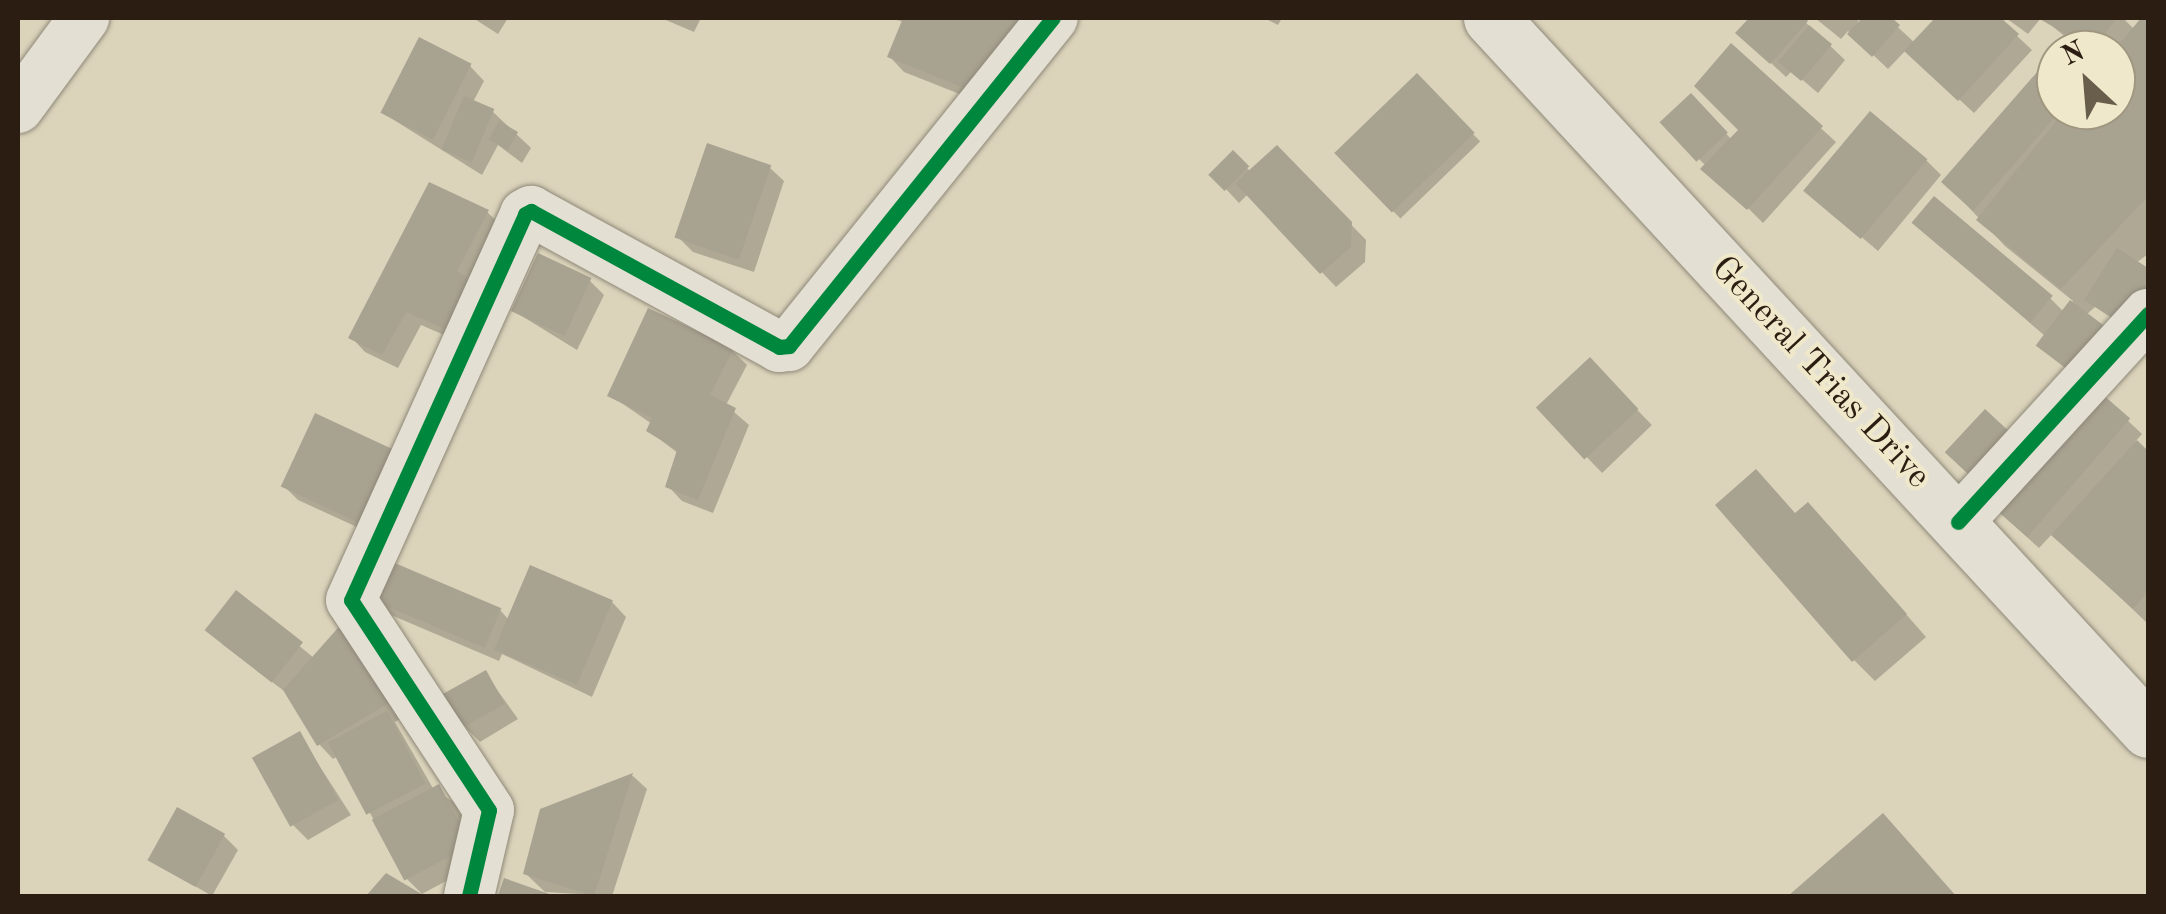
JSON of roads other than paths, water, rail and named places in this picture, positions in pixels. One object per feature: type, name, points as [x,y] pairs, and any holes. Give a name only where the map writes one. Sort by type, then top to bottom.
[{"type":"main road","name":"General Trias Drive","points":[[1492,18],[2148,730]]},
{"type":"street","points":[[18,108],[84,18]]},
{"type":"street","points":[[469,896],[489,810],[351,600],[526,214],[779,348],[789,346],[1053,18]]},
{"type":"street","points":[[1958,522],[2148,314]]}]
